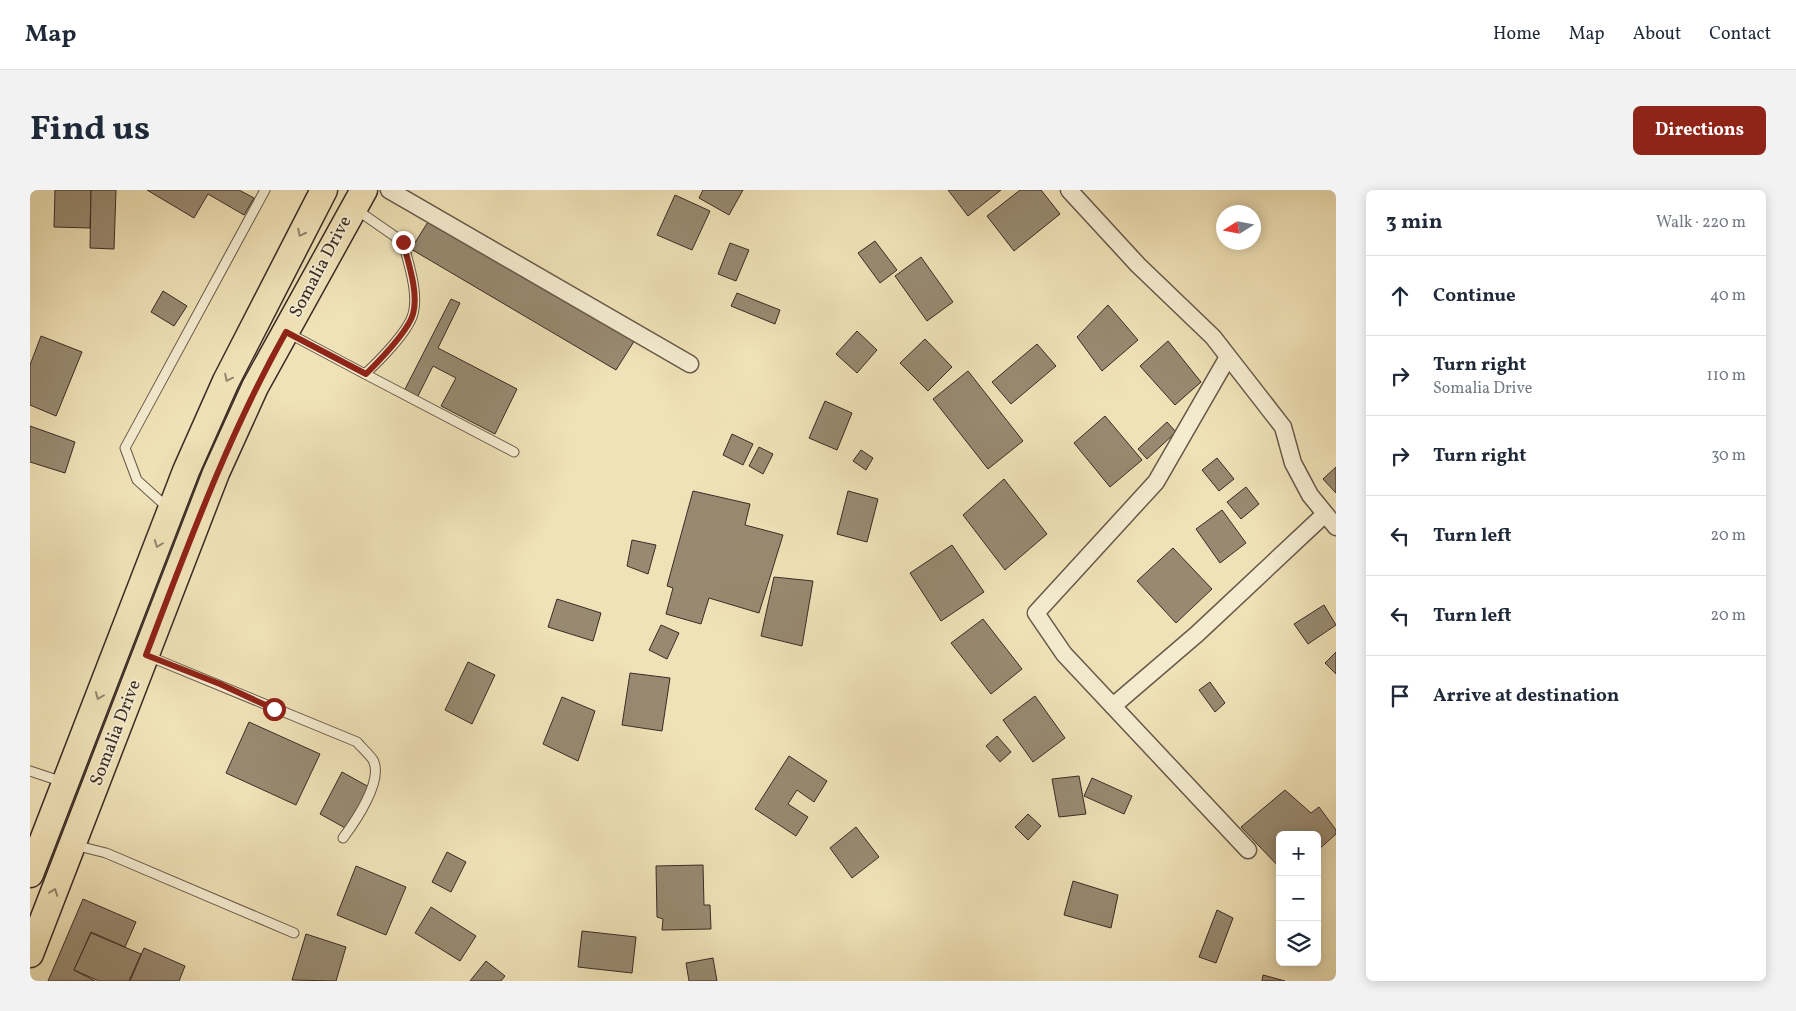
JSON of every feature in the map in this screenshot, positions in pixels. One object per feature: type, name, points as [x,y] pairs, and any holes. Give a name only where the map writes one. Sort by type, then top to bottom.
[{"type":"main road","name":"Somalia Drive","points":[[30,874],[171,510],[226,381],[324,190]]},
{"type":"main road","name":"Somalia Drive","points":[[30,954],[216,473],[255,387],[358,195]]},
{"type":"street","points":[[389,190],[690,364]]},
{"type":"street","points":[[1069,190],[1138,265],[1213,336],[1283,427],[1293,463],[1310,496],[1336,527]]},
{"type":"street","points":[[1228,357],[1156,482],[1036,613],[1064,654],[1248,850]]},
{"type":"street","points":[[1114,706],[1198,634],[1325,514]]},
{"type":"lane","points":[[171,510],[137,480],[125,448],[266,190]]},
{"type":"lane","points":[[358,195],[403,242],[413,282],[413,314],[389,352],[366,374]]},
{"type":"lane","points":[[286,332],[514,452]]},
{"type":"lane","points":[[146,655],[358,742],[374,761],[375,779],[357,820],[343,838]]},
{"type":"lane","points":[[30,771],[66,782]]},
{"type":"lane","points":[[72,845],[106,853],[294,933]]},
{"type":"building","points":[[55,190],[91,190],[90,228],[54,227]]},
{"type":"building","points":[[91,190],[116,190],[114,249],[90,248]]},
{"type":"building","points":[[147,190],[239,190],[254,198],[244,215],[208,194],[194,218]]},
{"type":"building","points":[[703,190],[743,190],[729,215],[699,198]]},
{"type":"building","points":[[948,190],[1001,190],[968,216]]},
{"type":"building","points":[[1020,190],[1041,190],[1060,214],[1014,251],[987,216]]},
{"type":"building","points":[[675,195],[710,211],[692,250],[657,235]]},
{"type":"building","points":[[431,217],[638,335],[616,370],[411,249]]},
{"type":"building","points":[[875,241],[897,270],[880,283],[858,253]]},
{"type":"building","points":[[730,243],[749,250],[736,281],[718,274]]},
{"type":"building","points":[[921,257],[953,302],[927,321],[895,276]]},
{"type":"building","points":[[163,291],[187,306],[174,326],[151,312]]},
{"type":"building","points":[[737,293],[780,310],[775,324],[731,306]]},
{"type":"building","points":[[451,299],[460,303],[438,348],[517,389],[495,434],[441,406],[456,378],[433,366],[416,400],[403,393]]},
{"type":"building","points":[[1108,305],[1138,340],[1102,371],[1077,337]]},
{"type":"building","points":[[857,331],[877,350],[857,373],[836,354]]},
{"type":"building","points":[[41,336],[82,352],[56,416],[30,405],[30,365]]},
{"type":"building","points":[[925,339],[952,367],[928,391],[900,363]]},
{"type":"building","points":[[1168,341],[1201,382],[1175,405],[1140,366]]},
{"type":"building","points":[[1037,344],[1056,366],[1011,404],[992,382]]},
{"type":"building","points":[[968,371],[1023,441],[988,469],[933,399]]},
{"type":"building","points":[[825,401],[852,413],[837,450],[809,438]]},
{"type":"building","points":[[1105,416],[1142,460],[1110,487],[1074,443]]},
{"type":"building","points":[[1167,422],[1176,432],[1147,459],[1138,449]]},
{"type":"building","points":[[30,426],[75,442],[65,473],[30,462]]},
{"type":"building","points":[[732,434],[753,444],[743,465],[723,455]]},
{"type":"building","points":[[759,447],[773,454],[763,474],[749,466]]},
{"type":"building","points":[[861,450],[873,458],[866,470],[853,461]]},
{"type":"building","points":[[1217,458],[1234,479],[1219,491],[1202,470]]},
{"type":"building","points":[[1336,467],[1336,493],[1323,479]]},
{"type":"building","points":[[1004,479],[1047,534],[1005,570],[963,515]]},
{"type":"building","points":[[1246,487],[1259,504],[1241,519],[1227,502]]},
{"type":"building","points":[[693,491],[750,504],[745,525],[783,535],[759,613],[709,598],[701,624],[666,614],[673,588],[667,586]]},
{"type":"building","points":[[848,491],[878,499],[867,542],[837,534]]},
{"type":"building","points":[[1222,510],[1246,543],[1220,563],[1196,529]]},
{"type":"building","points":[[632,540],[656,545],[648,574],[627,566]]},
{"type":"building","points":[[952,545],[984,592],[941,621],[910,573]]},
{"type":"building","points":[[1173,548],[1212,589],[1176,623],[1137,581]]},
{"type":"building","points":[[774,577],[813,581],[802,646],[761,636]]},
{"type":"building","points":[[557,599],[601,613],[593,641],[548,627]]},
{"type":"building","points":[[1324,605],[1336,625],[1308,644],[1294,624]]},
{"type":"building","points":[[983,619],[1022,669],[991,694],[951,643]]},
{"type":"building","points":[[661,625],[679,633],[667,659],[649,650]]},
{"type":"building","points":[[1336,652],[1336,674],[1325,663]]},
{"type":"building","points":[[468,662],[495,675],[472,724],[445,710]]},
{"type":"building","points":[[630,673],[670,678],[662,731],[622,725]]},
{"type":"building","points":[[1210,682],[1225,703],[1215,712],[1199,690]]},
{"type":"building","points":[[1035,696],[1065,738],[1033,762],[1003,720]]},
{"type":"building","points":[[562,697],[595,711],[578,761],[543,744]]},
{"type":"building","points":[[249,722],[320,754],[296,805],[226,773]]},
{"type":"building","points":[[997,736],[1011,752],[1000,762],[986,746]]},
{"type":"building","points":[[789,756],[827,781],[814,802],[797,790],[788,804],[808,817],[796,836],[755,809]]},
{"type":"building","points":[[342,772],[369,787],[347,829],[320,814]]},
{"type":"building","points":[[1079,776],[1086,814],[1059,817],[1052,779]]},
{"type":"building","points":[[1092,778],[1132,796],[1124,814],[1084,796]]},
{"type":"building","points":[[1285,790],[1311,813],[1319,807],[1336,830],[1336,834],[1321,847],[1321,831],[1276,831],[1276,864],[1241,827]]},
{"type":"building","points":[[1028,814],[1041,826],[1028,840],[1015,827]]},
{"type":"building","points":[[856,827],[879,857],[852,878],[830,848]]},
{"type":"building","points":[[447,852],[466,862],[451,892],[432,882]]},
{"type":"building","points":[[703,865],[704,905],[710,905],[711,929],[662,930],[663,919],[657,917],[656,866]]},
{"type":"building","points":[[356,866],[406,887],[386,935],[337,915]]},
{"type":"building","points":[[1073,881],[1118,895],[1111,928],[1064,915]]},
{"type":"building","points":[[83,899],[136,922],[125,947],[91,932],[74,970],[95,981],[48,981]]},
{"type":"building","points":[[431,907],[476,936],[460,961],[415,933]]},
{"type":"building","points":[[1217,910],[1233,918],[1216,963],[1199,957]]},
{"type":"building","points":[[582,931],[636,937],[632,973],[578,967]]},
{"type":"building","points":[[91,933],[141,954],[129,981],[99,981],[74,970]]},
{"type":"building","points":[[306,934],[346,947],[336,981],[292,980]]},
{"type":"building","points":[[144,948],[185,966],[179,981],[130,981]]},
{"type":"building","points":[[713,958],[717,981],[689,981],[686,963]]},
{"type":"building","points":[[486,961],[505,976],[501,981],[470,981]]},
{"type":"building","points":[[1263,975],[1285,981],[1262,981]]},
{"type":"route","points":[[274,709],[220,684],[146,655],[216,473],[255,387],[286,332],[366,374],[389,352],[413,314],[413,282],[403,242]]}]
